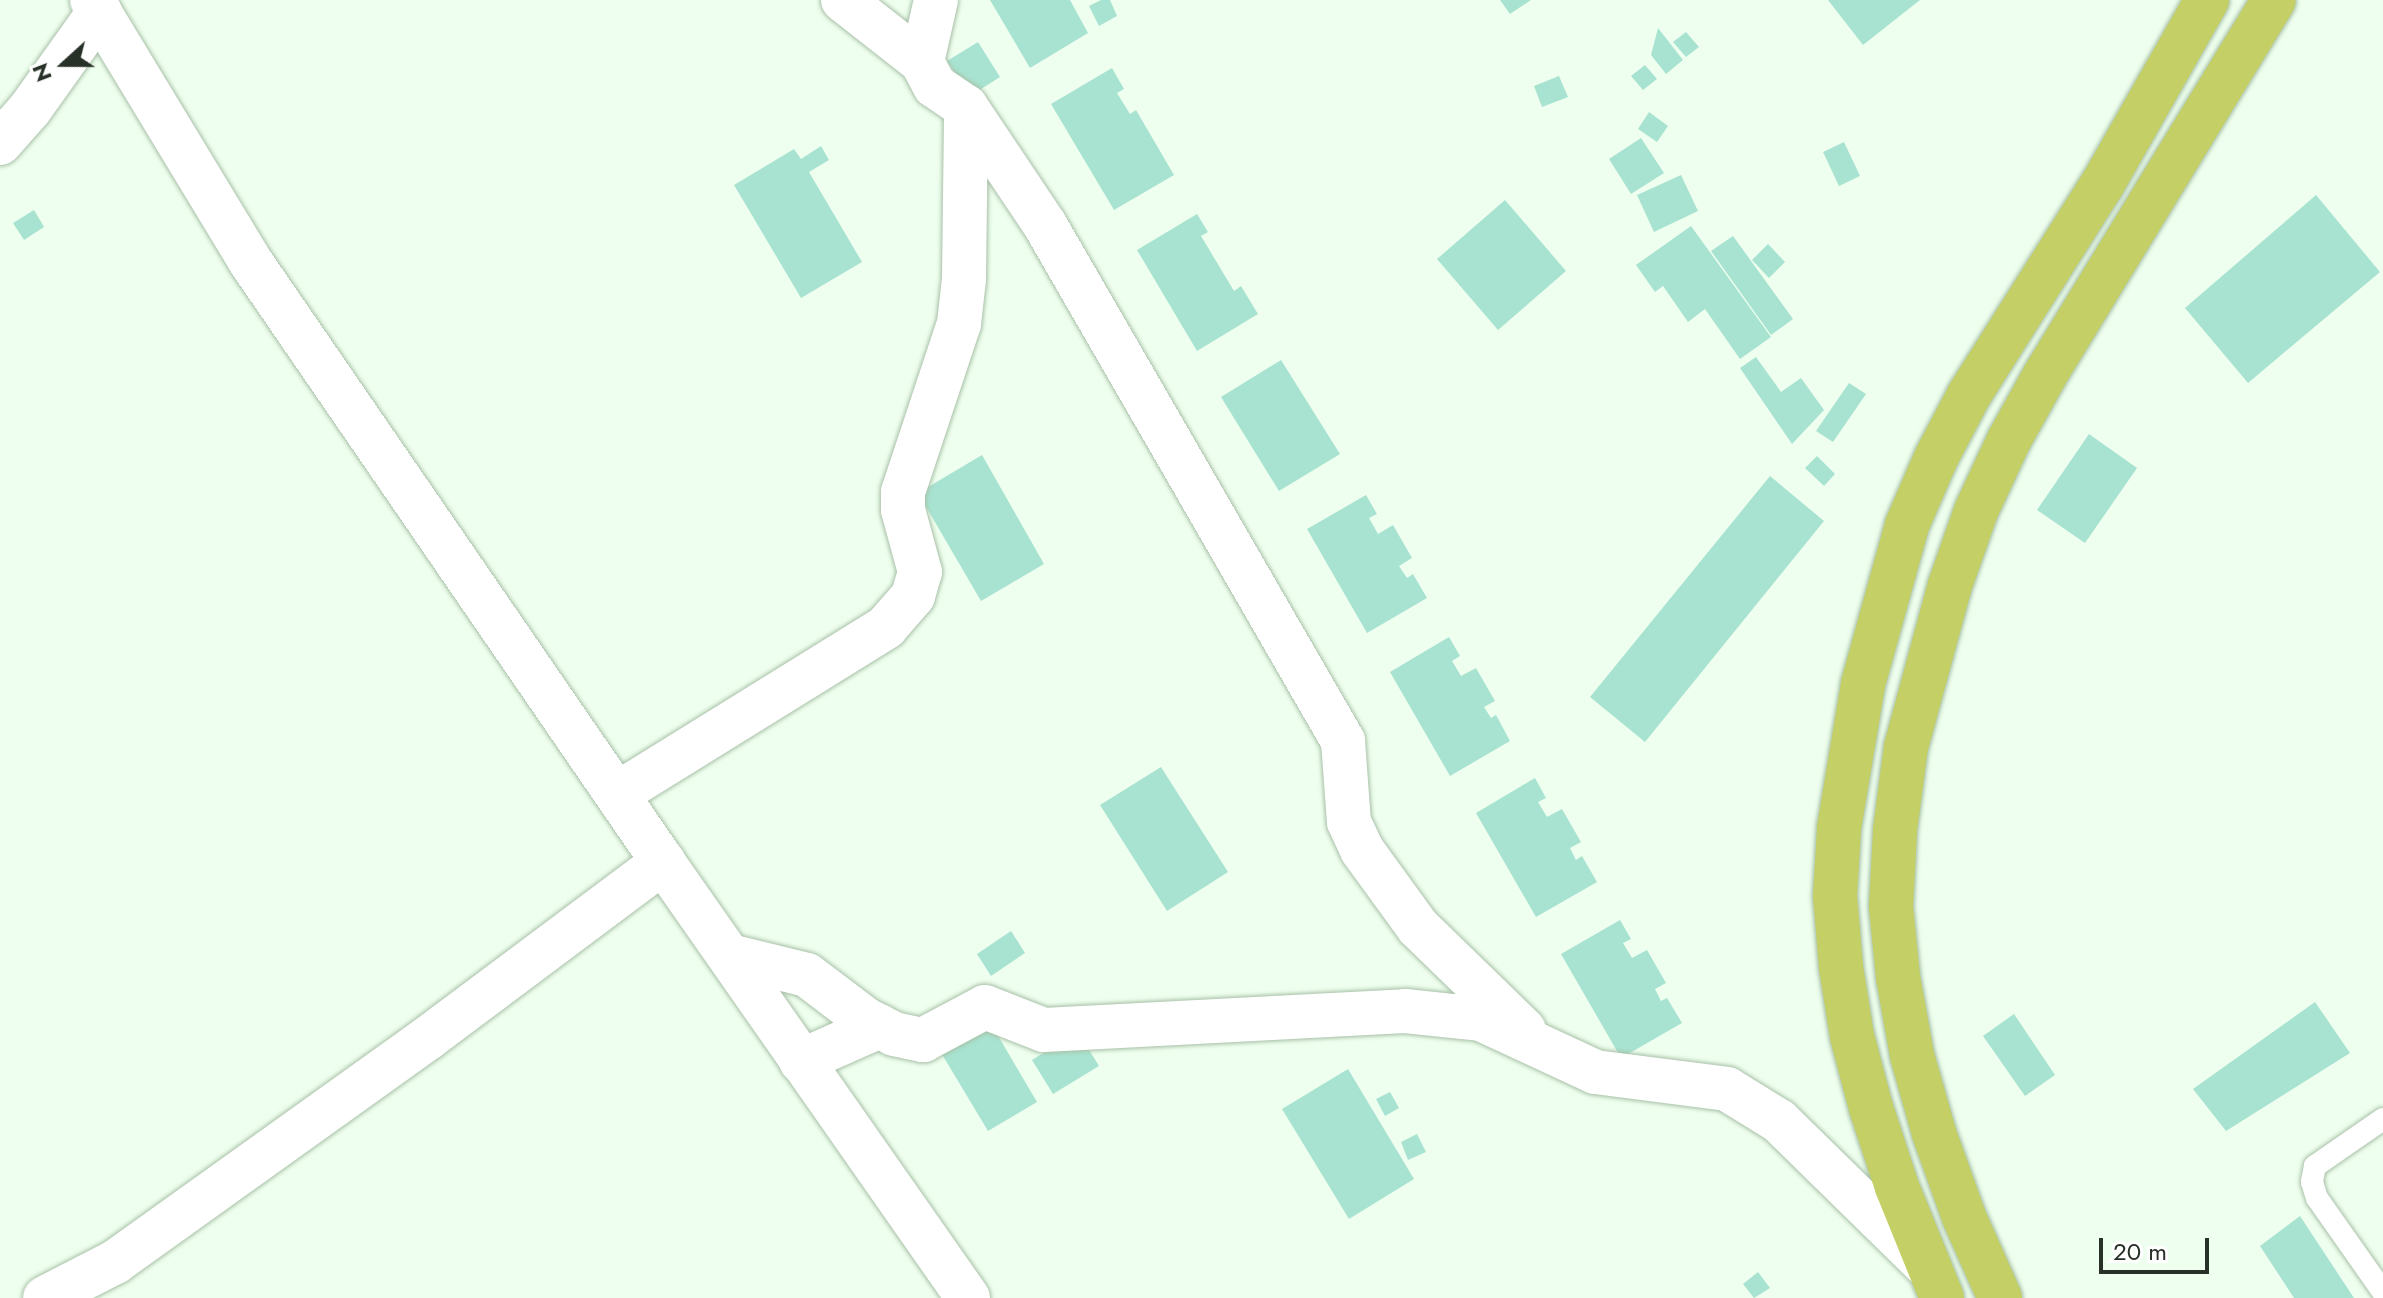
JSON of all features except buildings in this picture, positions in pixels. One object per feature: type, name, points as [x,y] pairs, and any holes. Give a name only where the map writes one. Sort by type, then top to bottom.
[{"type":"highway","points":[[1936,1283],[1871,1108],[1852,1036],[1841,967],[1835,896],[1839,828],[1863,684],[1907,525],[1936,458],[1969,395],[2102,185],[2207,0]]},
{"type":"highway","points":[[2000,1298],[1964,1217],[1934,1133],[1912,1055],[1898,977],[1891,907],[1895,830],[1906,747],[1926,664],[1950,585],[1976,511],[2009,440],[2045,375],[2274,0]]},
{"type":"street","points":[[843,0],[922,62],[935,86],[966,107],[1045,225],[1343,741],[1349,822],[1362,850],[1418,927],[1544,1049]]},
{"type":"street","points":[[922,62],[936,0]]},
{"type":"street","points":[[0,143],[30,109],[96,6],[250,261],[663,862],[968,1298]]},
{"type":"street","points":[[617,794],[886,627],[913,596],[920,572],[903,510],[903,492],[959,324],[964,279],[966,107]]},
{"type":"street","points":[[45,1298],[115,1262],[428,1038],[663,862]]},
{"type":"street","points":[[730,956],[807,975],[852,1011],[894,1034],[923,1040],[985,1007],[1044,1030],[1405,1011],[1481,1019],[1595,1072],[1727,1089],[1789,1129],[1936,1283]]},
{"type":"street","points":[[801,1061],[880,1026]]},
{"type":"lane","points":[[2383,1119],[2315,1166],[2312,1182],[2317,1198],[2383,1292]]}]
